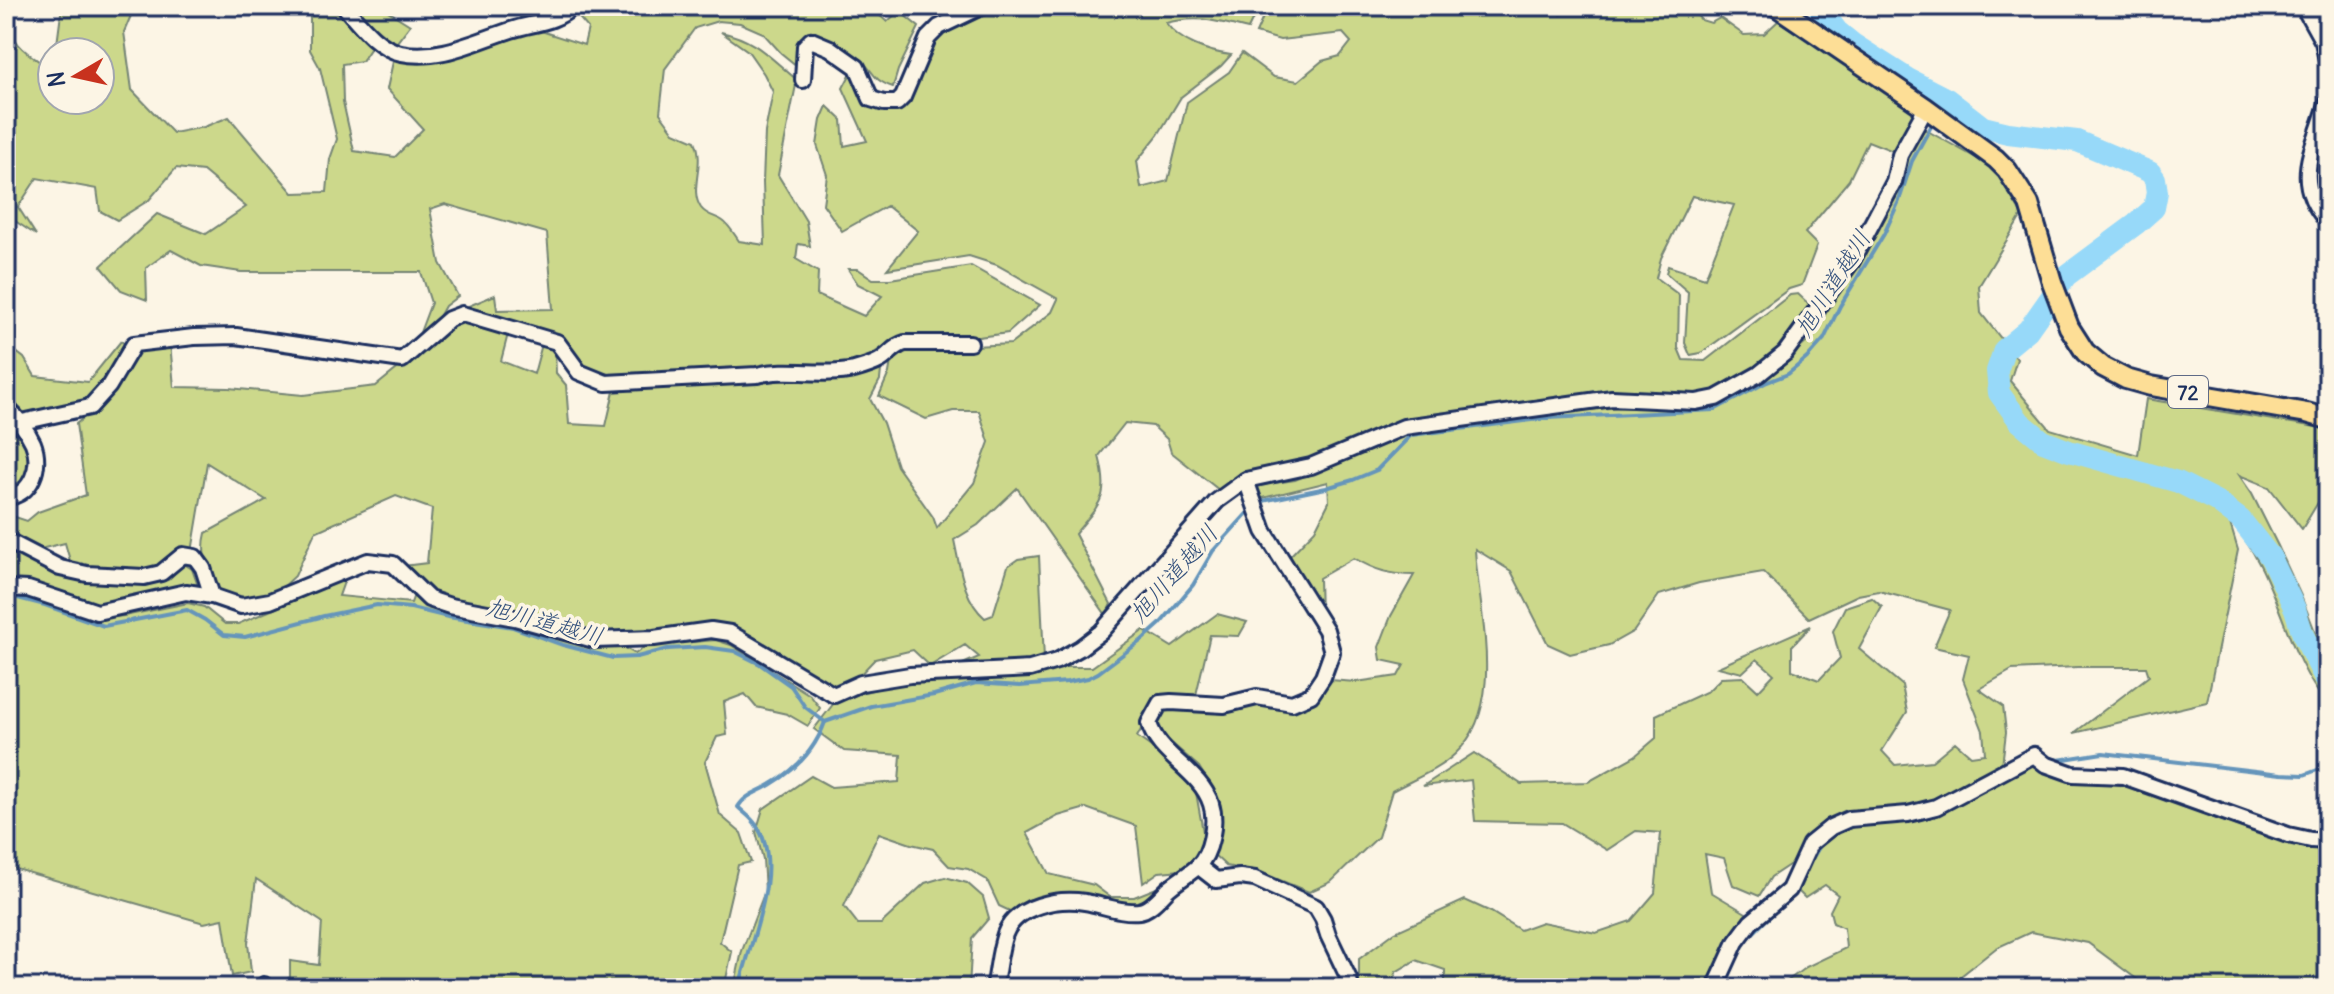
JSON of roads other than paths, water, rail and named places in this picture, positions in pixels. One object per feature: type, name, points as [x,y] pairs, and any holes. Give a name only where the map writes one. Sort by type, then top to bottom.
[{"type":"main road","name":"72","points":[[1776,6],[1996,159],[2013,178],[2029,204],[2069,327],[2085,352],[2103,367],[2126,379],[2151,386],[2328,419]]},
{"type":"street","points":[[344,6],[388,48],[401,53],[426,54],[465,48],[511,30],[560,17],[574,6]]},
{"type":"street","points":[[803,80],[805,46],[811,40],[830,48],[857,67],[871,99],[897,103],[908,87],[928,38],[939,27],[983,6]]},
{"type":"street","points":[[2303,6],[2326,42],[2328,65]]},
{"type":"street","points":[[2328,100],[2310,154],[2307,174],[2310,197],[2328,222]]},
{"type":"street","points":[[6,588],[28,589],[97,612],[186,592],[212,596],[241,606],[270,601],[368,561],[393,564],[429,599],[594,640],[654,638],[711,630],[730,633],[834,695],[861,683],[910,675],[1030,669],[1057,661],[1101,632],[1217,501],[1246,480],[1311,466],[1404,427],[1612,398],[1696,402],[1716,398],[1759,374],[1785,353],[1823,304],[1874,222],[1894,182],[1900,155],[1935,115]]},
{"type":"street","points":[[22,422],[90,407],[109,386],[134,344],[236,336],[402,360],[449,319],[462,314],[557,342],[579,372],[606,383],[771,372],[823,374],[880,361],[896,345],[905,343],[970,343]]},
{"type":"street","points":[[6,407],[22,422],[34,446],[36,465],[31,484],[15,497],[6,497]]},
{"type":"street","points":[[994,988],[1006,931],[1031,908],[1074,901],[1127,912],[1144,911],[1182,876],[1198,866],[1212,839],[1211,804],[1184,765],[1153,737],[1149,723],[1160,703],[1224,705],[1257,697],[1292,703],[1311,695],[1323,677],[1332,652],[1326,630],[1264,531],[1246,480]]},
{"type":"street","points":[[6,540],[60,568],[87,574],[144,577],[161,573],[183,555],[195,557],[203,568],[212,596]]},
{"type":"street","points":[[1715,988],[1736,942],[1751,922],[1789,890],[1810,844],[1831,827],[1849,819],[1908,814],[1936,807],[2034,755],[2045,764],[2073,774],[2123,776],[2288,835],[2328,841]]},
{"type":"street","points":[[1198,866],[1216,880],[1255,879],[1316,907],[1351,988]]},
{"type":"street","points":[[1581,988],[1599,988]]},
{"type":"waterway","points":[[1818,6],[1837,31],[1853,44],[1908,79],[1947,99],[1983,127],[2077,141],[2150,172],[2155,179],[2157,192],[2154,208],[2066,276],[2028,330],[2004,350],[1997,371],[1999,393],[2020,422],[2043,441],[2178,482],[2216,501],[2241,520],[2271,558],[2295,609],[2303,635],[2328,684]]},
{"type":"waterway","name":"旭川道越川","points":[[1940,110],[1947,99]]},
{"type":"waterway","name":"旭川道越川","points":[[6,595],[104,626],[187,610],[224,635],[245,637],[377,605],[411,608],[513,627],[613,658],[637,657],[668,649],[705,647],[734,651],[760,664],[791,686],[805,707],[825,722],[871,706],[934,695],[976,683],[1020,686],[1088,678],[1160,624],[1193,585],[1213,551],[1251,509],[1263,501],[1326,488],[1377,470],[1411,435],[1548,418],[1714,410],[1788,374],[1824,339],[1840,306],[1884,234],[1912,161],[1934,121]]},
{"type":"waterway","points":[[739,988],[762,905],[767,861],[764,842],[756,825],[738,807],[796,766],[816,742],[825,722]]},
{"type":"waterway","points":[[2045,757],[2058,760],[2103,753],[2304,775],[2328,766]]},
{"type":"waterway","points":[[1908,820],[1934,814]]},
{"type":"waterway","points":[[1807,867],[1821,844]]},
{"type":"waterway","points":[[1749,937],[1771,915]]}]
